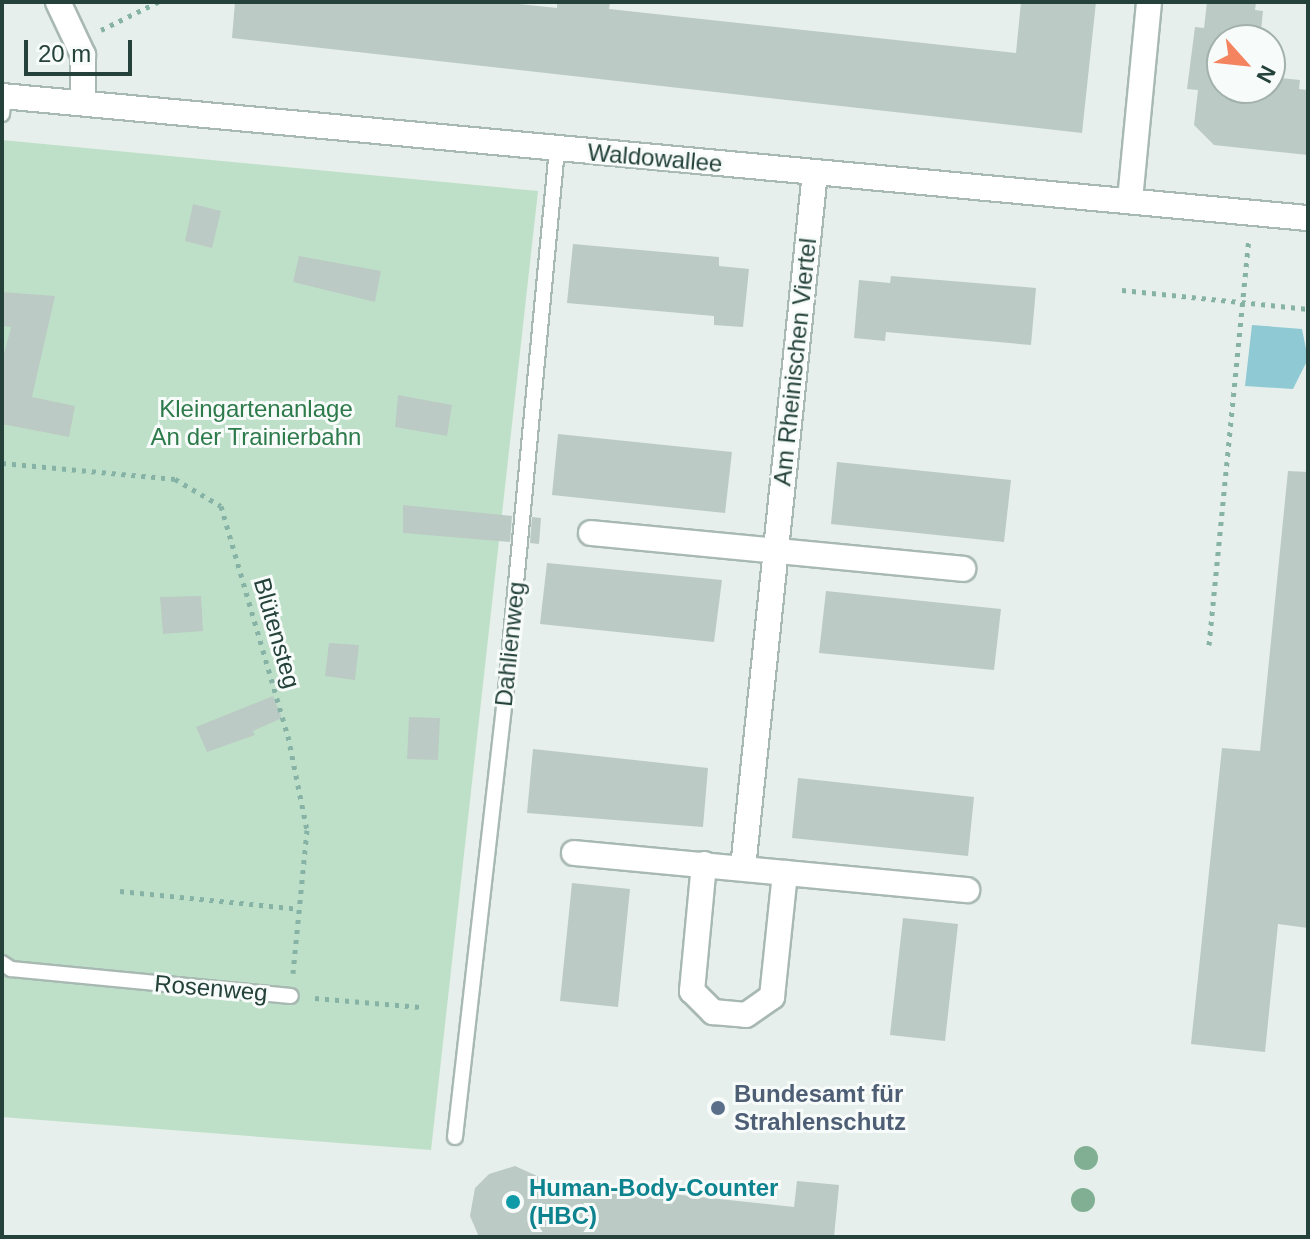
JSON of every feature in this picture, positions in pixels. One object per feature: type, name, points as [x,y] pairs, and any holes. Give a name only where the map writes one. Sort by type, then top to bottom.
[{"type":"street","points":[[58,2],[79,41],[83,101]]},
{"type":"street","points":[[1130,200],[1149,2]]},
{"type":"street","name":"Waldowallee","points":[[3,102],[83,101],[557,149],[1308,218]]},
{"type":"street","name":"Am Rheinischen Viertel","points":[[743,868],[815,173]]},
{"type":"street","points":[[591,533],[963,569]]},
{"type":"street","points":[[574,853],[967,890]]},
{"type":"street","points":[[704,864],[692,991],[713,1012],[746,1015],[772,997],[785,873]]},
{"type":"lane","name":"Dahlienweg","points":[[455,1137],[507,679],[557,149]]},
{"type":"lane","name":"Rosenweg","points":[[2,963],[11,969],[291,996]]},
{"type":"path","points":[[79,41],[158,2]]},
{"type":"path","points":[[1209,645],[1247,267]]},
{"type":"path","points":[[1122,290],[1308,309]]},
{"type":"path","name":"Blütensteg","points":[[2,463],[175,479],[221,506],[288,736],[307,830],[291,996]]},
{"type":"path","points":[[120,891],[299,909]]},
{"type":"path","name":"Rosenweg","points":[[291,996],[421,1007]]},
{"type":"green space","name":"Kleingartenanlage An der Trainierbahn","points":[[2,140],[538,191],[431,1150],[2,1117]]},
{"type":"water","points":[[1252,325],[1302,329],[1308,359],[1293,389],[1245,386]]},
{"type":"building","points":[[235,2],[501,2],[557,8],[557,2],[610,2],[609,9],[1016,53],[1021,2],[1096,2],[1082,133],[232,38]]},
{"type":"building","points":[[1207,2],[1256,2],[1255,10],[1263,11],[1262,24],[1206,24],[1206,104],[1286,104],[1286,79],[1300,80],[1299,89],[1308,90],[1308,155],[1214,145],[1194,125],[1198,90],[1187,89],[1195,27],[1204,28]]},
{"type":"building","points":[[193,204],[221,211],[212,248],[185,241]]},
{"type":"building","points":[[573,244],[719,257],[719,266],[749,269],[743,327],[714,325],[714,316],[567,303]]},
{"type":"building","points":[[299,256],[381,271],[375,302],[293,282]]},
{"type":"building","points":[[891,276],[1036,288],[1031,345],[886,332],[885,341],[854,338],[859,280],[890,283]]},
{"type":"building","points":[[2,292],[55,296],[32,397],[75,406],[69,437],[2,424],[2,362],[11,327],[2,326]]},
{"type":"building","points":[[398,395],[452,405],[447,436],[395,427]]},
{"type":"building","points":[[558,434],[732,452],[725,513],[552,495]]},
{"type":"building","points":[[837,462],[1011,480],[1004,542],[831,524]]},
{"type":"building","points":[[1288,471],[1308,472],[1308,928],[1278,924],[1265,1052],[1191,1044],[1222,748],[1260,751]]},
{"type":"building","points":[[403,505],[512,516],[510,542],[403,533]]},
{"type":"building","points":[[532,517],[541,518],[539,544],[530,543]]},
{"type":"building","points":[[547,563],[722,580],[714,642],[540,624]]},
{"type":"building","points":[[826,591],[1001,609],[994,670],[819,653]]},
{"type":"building","points":[[201,596],[203,631],[163,634],[160,597]]},
{"type":"building","points":[[329,643],[359,645],[355,680],[325,676]]},
{"type":"building","points":[[273,696],[282,718],[253,731],[255,735],[207,752],[196,727]]},
{"type":"building","points":[[409,717],[440,718],[438,760],[407,759]]},
{"type":"building","points":[[533,749],[708,768],[703,827],[527,813]]},
{"type":"building","points":[[798,778],[974,797],[968,856],[792,838]]},
{"type":"building","points":[[572,883],[630,889],[618,1007],[560,1001]]},
{"type":"building","points":[[903,918],[958,924],[945,1041],[890,1035]]},
{"type":"building","points":[[515,1166],[548,1181],[794,1207],[797,1181],[839,1185],[834,1237],[479,1237],[470,1216],[475,1188],[489,1174]]},
{"type":"place","name":"Bundesamt für Strahlenschutz","points":[[718,1108]]},
{"type":"place","name":"Human-Body-Counter (HBC)","points":[[513,1202]]}]
